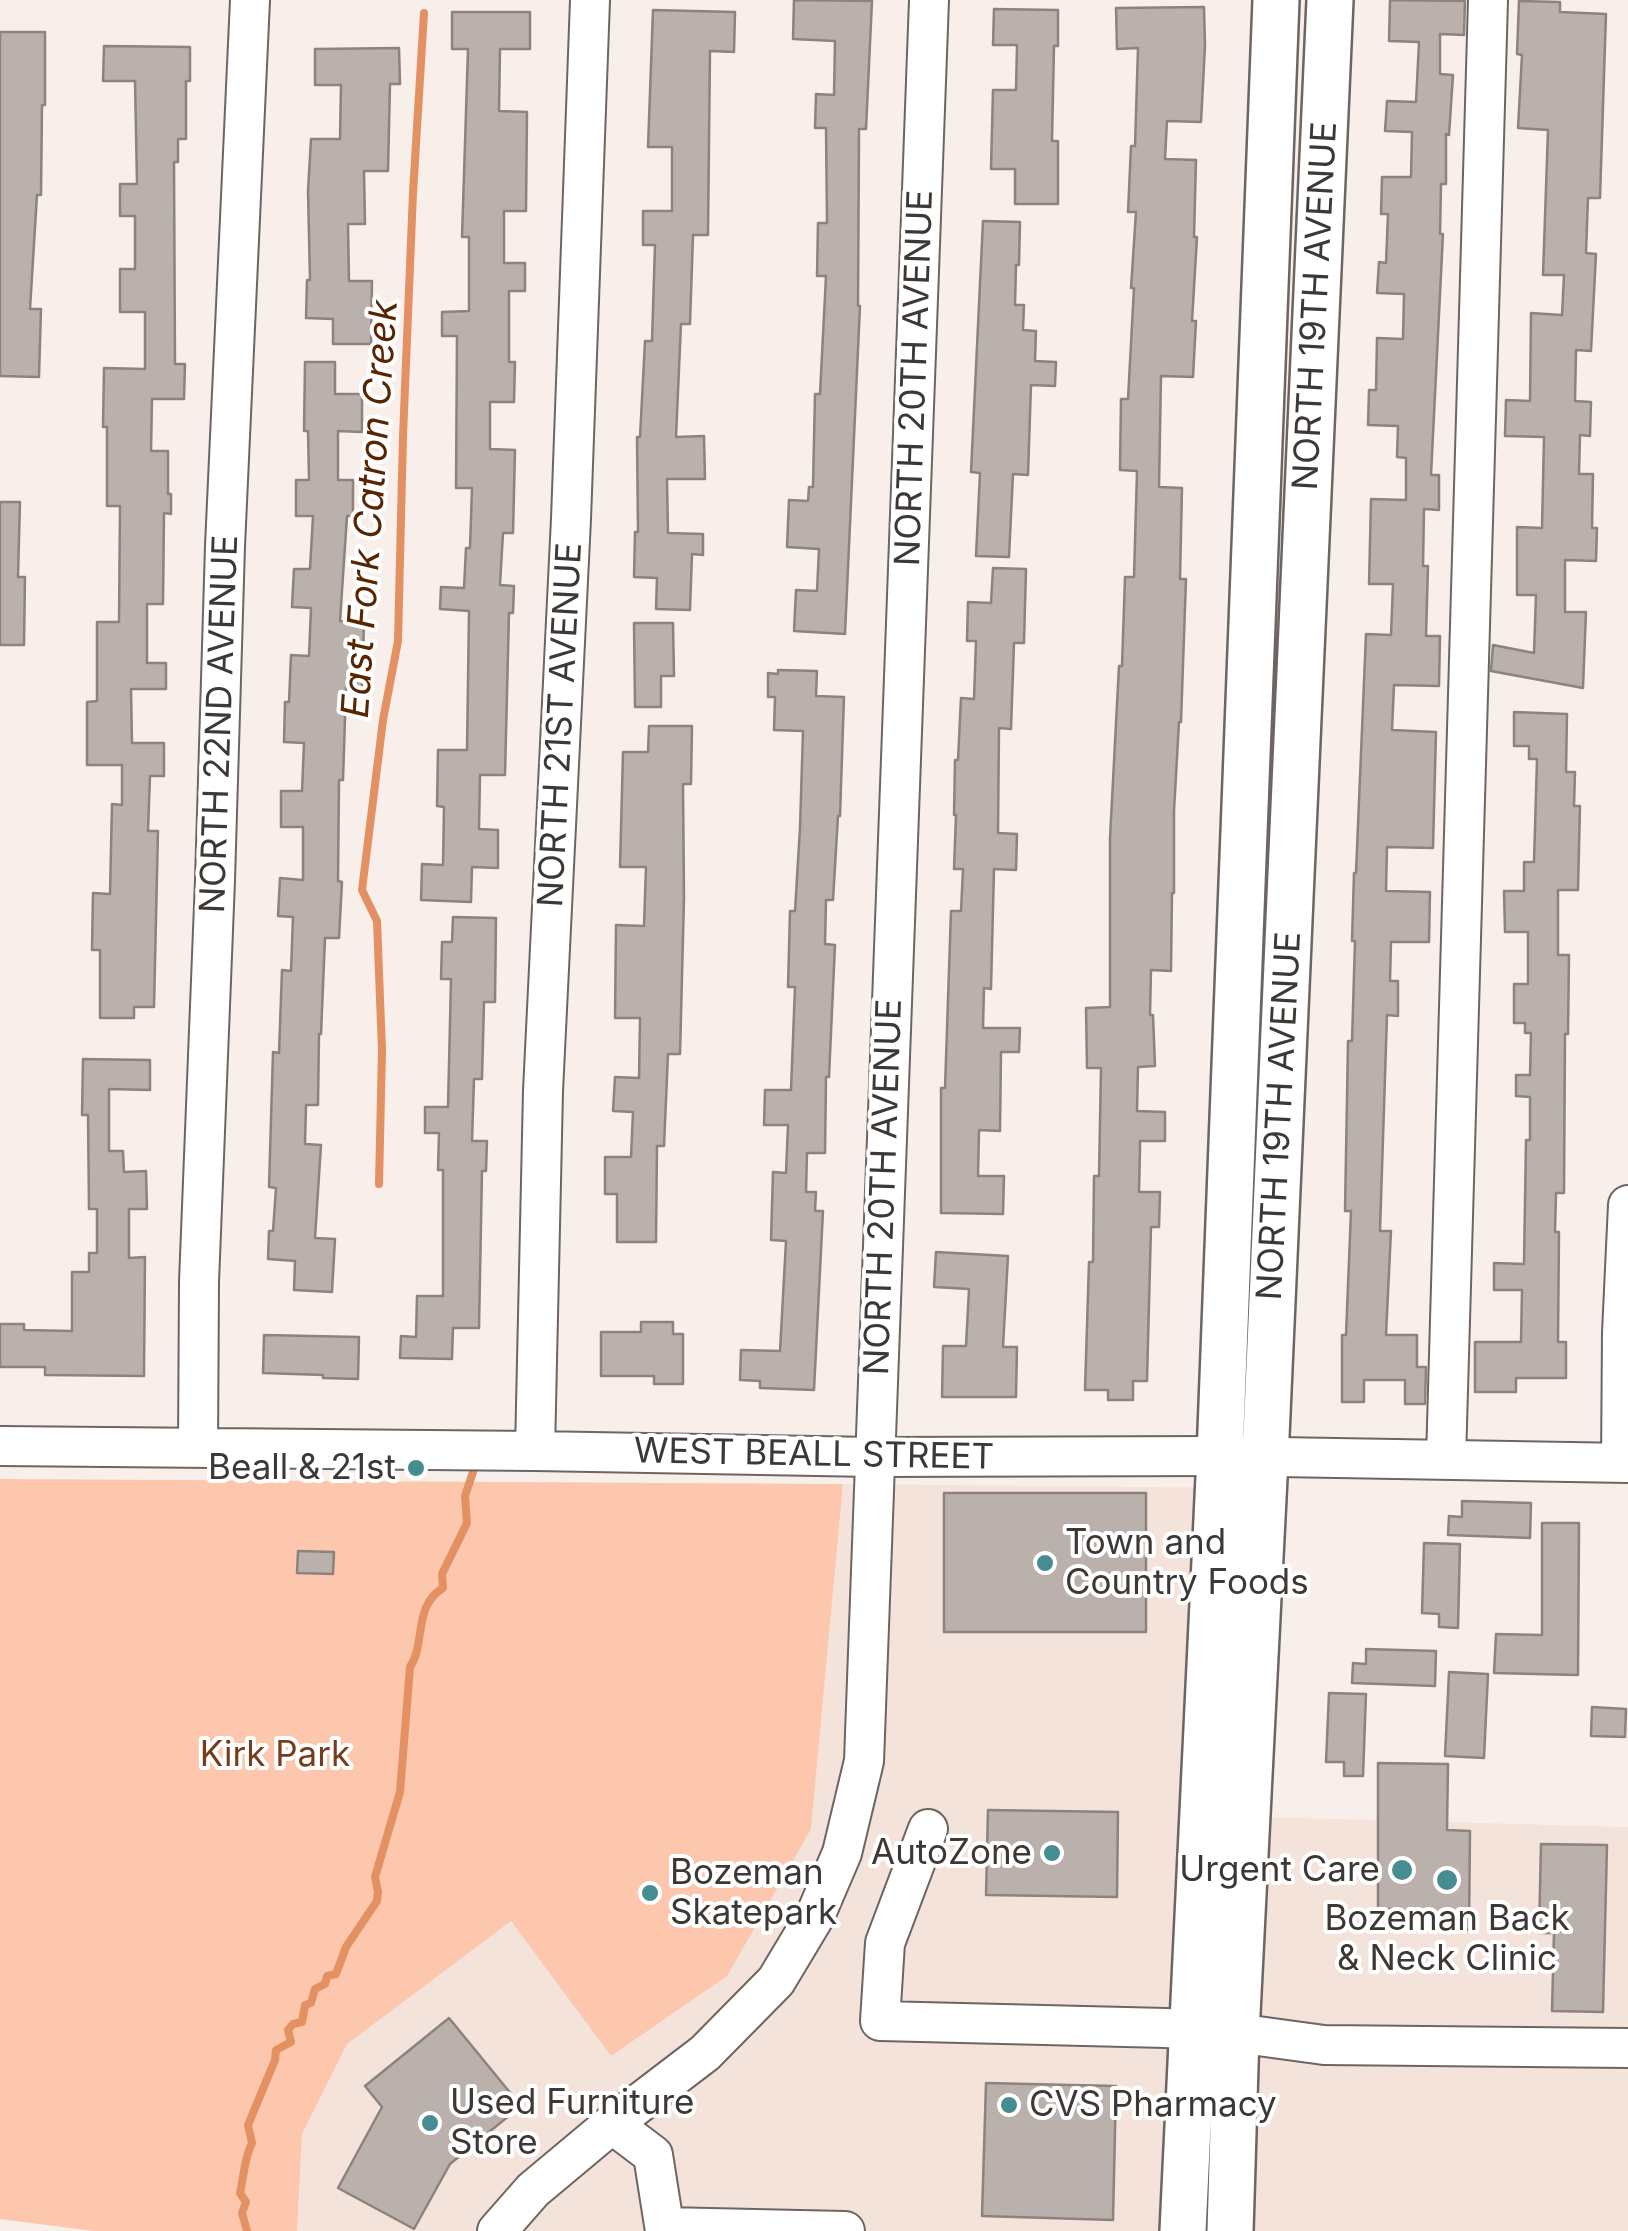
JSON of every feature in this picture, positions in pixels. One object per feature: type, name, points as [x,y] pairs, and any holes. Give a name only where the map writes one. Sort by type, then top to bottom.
[{"type":"main road","name":"NORTH 19TH AVENUE","points":[[1230,2231],[1214,2031],[1220,1456],[1276,0]]},
{"type":"main road","name":"NORTH 19TH AVENUE","points":[[1183,2231],[1214,2031],[1265,1458],[1330,0]]},
{"type":"street","name":"NORTH 22ND AVENUE","points":[[198,1447],[199,1282],[225,546],[250,0]]},
{"type":"street","name":"NORTH 21ST AVENUE","points":[[535,1451],[543,1091],[571,519],[590,0]]},
{"type":"street","name":"NORTH 20TH AVENUE","points":[[498,2231],[533,2190],[704,2053],[776,1981],[815,1916],[842,1853],[864,1761],[929,0]]},
{"type":"street","points":[[1446,1460],[1488,0]]},
{"type":"street","points":[[1624,1463],[1622,1333],[1628,1205]]},
{"type":"street","name":"WEST BEALL STREET","points":[[0,1446],[1624,1463]]},
{"type":"street","points":[[928,1829],[885,1942],[880,2022],[1214,2031],[1324,2044],[1628,2048]]},
{"type":"street","points":[[612,2124],[652,2155],[665,2229],[845,2231]]},
{"type":"shaded area","points":[[843,1484],[1247,1488],[1227,1816],[1628,1827],[1628,2231],[297,2231],[302,2134],[347,2044],[511,1920],[611,2056],[811,1829]]},
{"type":"green space","name":"Kirk Park","points":[[0,1479],[843,1484],[811,1829],[727,1976],[611,2056],[511,1921],[347,2044],[302,2134],[297,2231],[93,2231],[0,2219]]},
{"type":"building","points":[[794,0],[872,1],[866,129],[859,129],[860,306],[845,634],[794,631],[796,590],[817,591],[819,549],[787,547],[789,500],[808,501],[809,487],[813,487],[815,394],[820,394],[826,276],[817,276],[818,223],[827,223],[826,128],[815,128],[816,94],[834,95],[835,41],[793,39]]},
{"type":"building","points":[[1390,0],[1465,1],[1464,35],[1440,34],[1440,74],[1453,75],[1449,135],[1446,134],[1446,184],[1441,184],[1443,234],[1431,475],[1439,475],[1439,510],[1424,509],[1423,566],[1428,566],[1426,636],[1440,636],[1439,686],[1394,685],[1392,730],[1436,732],[1433,848],[1387,847],[1386,891],[1430,892],[1429,942],[1391,942],[1390,981],[1398,981],[1398,1016],[1387,1015],[1380,1231],[1391,1231],[1386,1335],[1417,1335],[1417,1367],[1426,1367],[1425,1404],[1405,1404],[1405,1380],[1364,1380],[1364,1402],[1342,1402],[1342,1335],[1346,1335],[1351,1211],[1345,1211],[1348,1041],[1352,1041],[1354,873],[1366,634],[1391,635],[1393,584],[1369,584],[1371,499],[1406,500],[1406,458],[1397,457],[1398,426],[1368,425],[1369,390],[1376,390],[1377,338],[1403,339],[1404,294],[1377,293],[1379,262],[1386,263],[1388,214],[1381,214],[1382,177],[1411,177],[1412,132],[1385,131],[1387,101],[1416,102],[1419,42],[1389,41]]},
{"type":"building","points":[[1519,1],[1560,2],[1560,12],[1606,14],[1600,198],[1588,198],[1586,253],[1596,254],[1591,351],[1576,350],[1575,401],[1591,402],[1590,436],[1580,435],[1579,474],[1593,474],[1596,561],[1565,560],[1565,612],[1586,612],[1583,688],[1491,671],[1493,645],[1534,653],[1536,595],[1517,595],[1517,527],[1542,528],[1544,437],[1505,436],[1506,400],[1530,401],[1531,313],[1562,315],[1564,275],[1543,275],[1548,130],[1518,128],[1522,55],[1517,54]]},
{"type":"building","points":[[1204,7],[1201,122],[1167,121],[1165,159],[1196,160],[1197,237],[1193,377],[1161,376],[1159,487],[1182,488],[1180,579],[1186,579],[1174,811],[1171,971],[1151,970],[1155,1066],[1138,1067],[1137,1111],[1165,1112],[1165,1141],[1140,1141],[1139,1192],[1160,1192],[1159,1227],[1151,1227],[1147,1381],[1133,1381],[1133,1400],[1108,1400],[1108,1390],[1085,1390],[1094,1176],[1099,1176],[1101,1068],[1087,1068],[1086,1008],[1110,1007],[1110,838],[1119,666],[1125,577],[1134,577],[1137,471],[1120,470],[1121,399],[1128,399],[1134,288],[1136,212],[1128,212],[1138,48],[1117,49],[1116,8]]},
{"type":"building","points":[[994,9],[1058,10],[1052,141],[1058,141],[1058,204],[1015,204],[1015,169],[991,169],[993,90],[1016,90],[1017,45],[993,45]]},
{"type":"building","points":[[653,10],[735,12],[734,52],[710,51],[708,235],[693,235],[690,324],[681,324],[676,437],[704,436],[705,479],[667,479],[668,533],[703,534],[703,555],[692,554],[690,610],[656,609],[657,578],[634,577],[638,532],[637,437],[645,341],[652,341],[655,245],[643,245],[643,211],[672,211],[672,147],[648,147]]},
{"type":"building","points":[[452,12],[530,12],[530,49],[500,49],[499,111],[527,112],[526,211],[504,211],[504,263],[525,263],[525,291],[509,291],[509,362],[515,362],[514,402],[490,402],[490,449],[515,450],[513,533],[503,533],[500,585],[514,586],[513,613],[509,613],[505,775],[480,775],[479,829],[498,830],[498,868],[472,867],[471,902],[421,900],[422,864],[443,865],[444,807],[437,806],[438,750],[467,750],[469,611],[440,609],[441,587],[464,588],[472,488],[456,488],[457,336],[442,336],[442,312],[469,311],[469,237],[462,237],[468,49],[452,49]]},
{"type":"building","points":[[0,32],[45,32],[41,195],[37,195],[30,309],[41,309],[39,377],[0,376]]},
{"type":"building","points":[[104,46],[190,47],[186,139],[178,139],[178,162],[174,162],[175,364],[185,364],[184,399],[152,399],[151,451],[168,451],[171,514],[164,513],[163,604],[147,604],[147,663],[166,663],[166,689],[131,689],[132,743],[164,743],[164,776],[150,776],[148,831],[158,831],[154,1007],[134,1007],[134,1018],[100,1018],[100,950],[92,950],[93,893],[110,894],[112,804],[122,805],[122,765],[87,765],[87,702],[97,701],[97,622],[119,622],[120,506],[107,506],[104,368],[145,369],[145,312],[120,312],[120,269],[135,269],[135,216],[120,216],[120,184],[137,184],[135,81],[103,81]]},
{"type":"building","points":[[399,48],[400,84],[390,84],[388,171],[364,171],[365,224],[348,224],[349,281],[372,281],[371,344],[333,344],[333,319],[306,318],[311,139],[340,139],[341,85],[315,85],[315,49]]},
{"type":"building","points":[[983,221],[1020,222],[1015,305],[1024,305],[1023,330],[1036,331],[1035,361],[1056,362],[1055,386],[1031,385],[1028,475],[1013,474],[1009,557],[976,556],[980,473],[971,472]]},
{"type":"building","points":[[305,362],[335,362],[335,394],[362,394],[362,432],[338,431],[338,480],[353,480],[353,516],[347,516],[340,621],[364,622],[362,689],[346,688],[343,780],[339,780],[339,938],[325,938],[318,1105],[306,1105],[305,1144],[321,1145],[315,1238],[335,1239],[332,1292],[294,1290],[295,1261],[268,1259],[276,1188],[269,1187],[273,1052],[279,1053],[282,970],[291,971],[293,917],[278,916],[280,878],[303,880],[303,827],[281,827],[281,791],[302,791],[304,743],[284,742],[291,655],[309,656],[311,608],[292,607],[294,569],[310,569],[313,516],[296,516],[296,480],[309,480],[308,431],[304,431]]},
{"type":"building","points":[[0,502],[20,502],[18,577],[25,577],[24,645],[0,645]]},
{"type":"building","points":[[993,568],[1026,569],[1024,643],[1014,643],[1011,729],[999,728],[998,833],[1017,834],[1016,870],[994,869],[991,989],[984,988],[983,1028],[1020,1028],[1019,1052],[1001,1052],[1000,1131],[979,1130],[978,1176],[1004,1176],[1003,1214],[941,1213],[941,1088],[945,1088],[951,911],[961,911],[963,869],[954,869],[955,760],[961,698],[974,699],[976,641],[967,641],[968,602],[991,603]]},
{"type":"building","points":[[634,623],[673,623],[674,676],[661,676],[661,707],[635,707]]},
{"type":"building","points":[[778,670],[817,671],[816,696],[844,697],[833,900],[826,900],[825,944],[835,945],[825,1153],[807,1153],[806,1192],[816,1192],[815,1211],[823,1211],[814,1390],[760,1388],[760,1381],[740,1380],[741,1350],[780,1351],[786,1241],[771,1240],[773,1172],[786,1173],[788,1125],[764,1125],[765,1090],[791,1090],[795,987],[788,987],[790,911],[795,911],[803,731],[774,730],[775,697],[768,697],[768,673],[778,674]]},
{"type":"building","points":[[1514,712],[1567,714],[1566,772],[1575,772],[1574,806],[1580,806],[1578,890],[1558,890],[1558,955],[1569,955],[1564,1193],[1556,1193],[1555,1232],[1559,1232],[1558,1342],[1566,1342],[1566,1378],[1516,1378],[1516,1392],[1475,1392],[1475,1342],[1521,1342],[1522,1290],[1494,1290],[1494,1263],[1524,1264],[1526,1140],[1530,1140],[1530,1097],[1516,1096],[1516,1075],[1530,1075],[1531,1033],[1525,1033],[1525,1023],[1514,1023],[1514,984],[1528,984],[1528,932],[1505,932],[1504,891],[1524,891],[1524,862],[1534,862],[1537,759],[1529,759],[1529,746],[1514,746]]},
{"type":"building","points":[[649,726],[692,726],[691,784],[683,784],[680,1054],[668,1054],[664,1146],[657,1146],[656,1242],[617,1242],[617,1194],[605,1194],[605,1157],[631,1157],[633,1112],[613,1111],[615,1077],[639,1078],[640,1018],[615,1018],[616,925],[644,926],[646,867],[620,867],[623,752],[648,752]]},
{"type":"building","points":[[453,917],[496,918],[495,1002],[484,1002],[482,1079],[474,1079],[472,1141],[487,1141],[486,1171],[482,1171],[479,1328],[453,1328],[452,1359],[400,1358],[401,1336],[416,1337],[417,1296],[443,1296],[443,1170],[438,1170],[439,1133],[425,1133],[425,1107],[448,1107],[451,979],[441,979],[442,942],[452,942]]},
{"type":"building","points":[[83,1059],[150,1060],[150,1090],[109,1089],[109,1151],[123,1151],[124,1172],[146,1171],[147,1209],[129,1209],[129,1258],[145,1257],[144,1376],[45,1375],[45,1367],[0,1367],[0,1324],[24,1324],[24,1330],[72,1331],[72,1272],[89,1272],[89,1253],[97,1253],[97,1209],[89,1209],[88,1115],[82,1115]]},
{"type":"building","points":[[936,1252],[1008,1256],[1003,1347],[1017,1347],[1016,1397],[942,1397],[943,1346],[966,1346],[969,1289],[934,1287]]},
{"type":"building","points":[[641,1322],[673,1322],[673,1334],[683,1334],[683,1384],[654,1384],[654,1376],[601,1376],[601,1332],[641,1332]]},
{"type":"building","points":[[264,1335],[359,1337],[358,1379],[263,1373]]},
{"type":"building","name":"Town and Country Foods","points":[[944,1493],[1146,1493],[1146,1632],[944,1632]]},
{"type":"building","points":[[1462,1501],[1531,1503],[1530,1538],[1448,1535],[1449,1516],[1462,1517]]},
{"type":"building","points":[[1542,1523],[1579,1523],[1578,1675],[1494,1673],[1496,1634],[1542,1635]]},
{"type":"building","points":[[1424,1543],[1460,1544],[1458,1628],[1439,1627],[1439,1614],[1422,1613]]},
{"type":"building","points":[[298,1551],[334,1552],[333,1574],[297,1573]]},
{"type":"building","points":[[1366,1649],[1436,1651],[1435,1686],[1352,1683],[1353,1663],[1366,1664]]},
{"type":"building","points":[[1449,1672],[1488,1674],[1484,1758],[1445,1756]]},
{"type":"building","points":[[1329,1693],[1366,1694],[1363,1776],[1344,1776],[1344,1762],[1326,1762]]},
{"type":"building","points":[[1592,1707],[1626,1709],[1625,1737],[1591,1736]]},
{"type":"building","points":[[1378,1763],[1448,1764],[1447,1830],[1470,1831],[1469,1930],[1392,1929],[1392,1909],[1378,1909]]},
{"type":"building","name":"AutoZone","points":[[988,1810],[1118,1812],[1117,1897],[986,1895]]},
{"type":"building","points":[[1541,1844],[1607,1845],[1603,2012],[1552,2011],[1554,1933],[1539,1933]]},
{"type":"building","points":[[449,2018],[521,2106],[450,2164],[414,2229],[338,2188],[382,2107],[365,2086]]},
{"type":"building","name":"CVS Pharmacy","points":[[986,2083],[1116,2086],[1113,2220],[982,2216]]},
{"type":"waterway","name":"East Fork Catron Creek","points":[[379,1184],[382,1050],[377,921],[362,890],[383,720],[398,641],[413,193],[424,13]]},
{"type":"waterway","name":"East Fork Catron Creek","points":[[247,2231],[242,2213],[246,2202],[240,2193],[252,2143],[248,2125],[276,2050],[291,2042],[288,2030],[302,2022],[305,2005],[311,2003],[315,1989],[325,1984],[327,1976],[336,1974],[346,1947],[377,1901],[375,1877],[400,1792],[410,1667],[427,1605],[443,1588],[442,1574],[467,1523],[465,1496],[473,1472]]},
{"type":"place","name":"Beall & 21st","points":[[416,1468]]},
{"type":"place","name":"Town and Country Foods","points":[[1045,1563]]},
{"type":"place","name":"AutoZone","points":[[1052,1853]]},
{"type":"place","name":"Urgent Care","points":[[1402,1870]]},
{"type":"place","name":"Bozeman Back & Neck Clinic","points":[[1447,1880]]},
{"type":"place","name":"Bozeman Skatepark","points":[[650,1893]]},
{"type":"place","name":"CVS Pharmacy","points":[[1009,2105]]},
{"type":"place","name":"Used Furniture Store","points":[[430,2123]]}]
